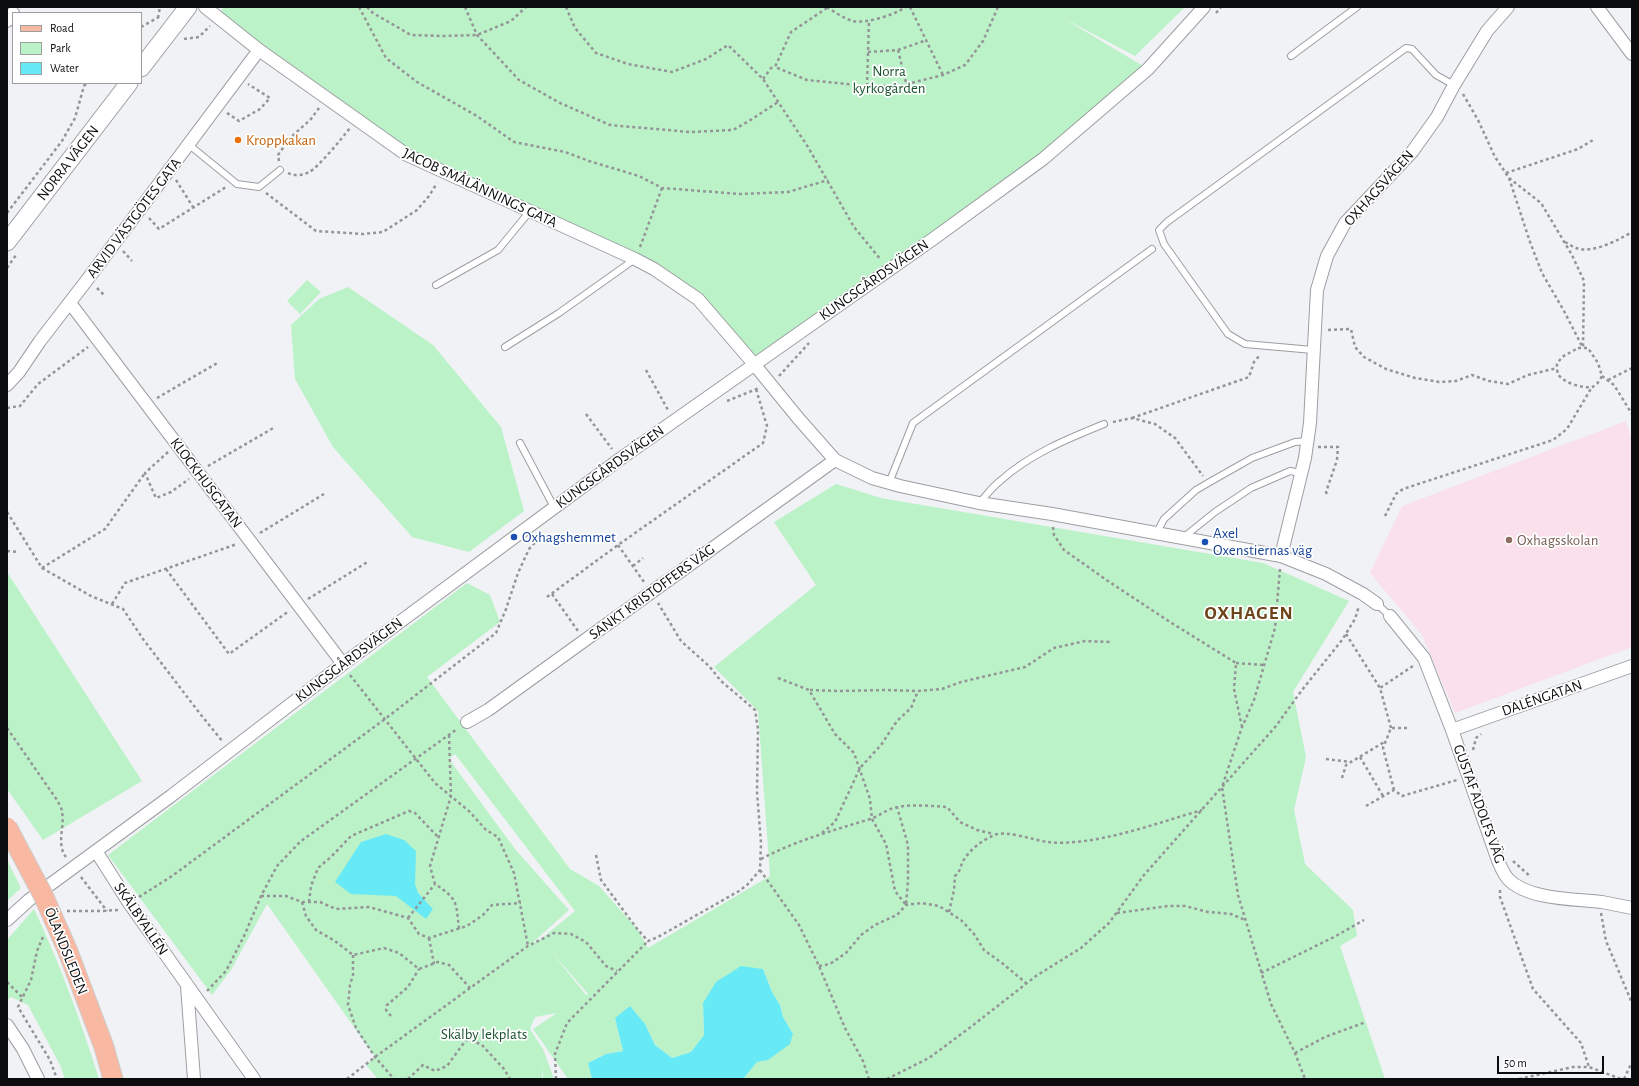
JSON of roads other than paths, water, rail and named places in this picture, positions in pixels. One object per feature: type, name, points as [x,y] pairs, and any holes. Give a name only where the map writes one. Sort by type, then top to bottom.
[{"type":"main road","points":[[142,67],[188,7]]},
{"type":"main road","name":"NORRA VÄGEN","points":[[7,242],[129,84]]},
{"type":"main road","name":"ÖLANDSLEDEN","points":[[7,827],[40,888],[68,949],[104,1047],[114,1079]]},
{"type":"street","name":"JACOB SMÅLÄNNINGS GATA","points":[[205,7],[259,50],[407,155],[654,269],[698,299],[754,364]]},
{"type":"street","name":"KUNGSGÅRDSVÄGEN","points":[[7,920],[28,900],[96,851],[554,507],[1043,159],[1148,69],[1204,7]]},
{"type":"street","name":"OXHAGSVÄGEN","points":[[1281,556],[1301,473],[1313,444],[1310,423],[1317,290],[1327,256],[1345,223],[1412,152],[1437,117],[1454,85],[1487,31],[1508,7]]},
{"type":"street","points":[[1597,7],[1632,54]]},
{"type":"street","name":"ARVID VÄSTGÖTES GATA","points":[[7,384],[18,372],[259,50]]},
{"type":"street","name":"KLOCKHUSGATAN","points":[[70,303],[343,664]]},
{"type":"street","points":[[754,364],[835,460],[872,478],[979,503],[1052,514],[1281,556],[1326,574],[1364,594],[1377,604]]},
{"type":"street","name":"SANKT KRISTOFFERS VÄG","points":[[467,722],[488,710],[835,460]]},
{"type":"street","name":"GUSTAF ADOLFS VÄG","points":[[1390,616],[1424,658],[1452,730],[1502,869],[1508,880],[1519,887],[1554,898],[1602,902],[1632,908]]},
{"type":"street","name":"DALÉNGATAN","points":[[1452,730],[1632,666]]},
{"type":"street","name":"SKÄLBYALLÉN","points":[[96,851],[129,903],[254,1079]]},
{"type":"street","points":[[187,986],[194,1079]]},
{"type":"street","points":[[7,1025],[23,1049],[38,1079]]},
{"type":"lane","points":[[1291,56],[1357,7]]},
{"type":"lane","points":[[1313,350],[1245,344],[1228,334],[1164,244],[1159,230],[1186,208],[1406,48],[1412,49],[1436,75],[1454,85]]},
{"type":"lane","points":[[188,144],[237,184],[259,187],[280,170]]},
{"type":"lane","points":[[436,286],[498,250],[530,211]]},
{"type":"lane","points":[[889,482],[913,424],[1152,249]]},
{"type":"lane","points":[[505,347],[559,312],[635,259]]},
{"type":"lane","points":[[979,503],[1000,481],[1032,458],[1056,443],[1104,424]]},
{"type":"lane","points":[[1156,534],[1164,519],[1196,490],[1208,483],[1252,458],[1295,442],[1313,444]]},
{"type":"lane","points":[[520,443],[554,507]]},
{"type":"lane","points":[[1183,538],[1215,512],[1251,488],[1290,471],[1301,473]]},
{"type":"lane","points":[[1377,604],[1390,616]]},
{"type":"water","points":[[386,834],[404,840],[416,851],[415,884],[418,893],[433,909],[426,919],[396,896],[351,894],[335,882],[361,842]]},
{"type":"water","points":[[741,966],[763,969],[772,992],[780,1005],[783,1017],[793,1034],[790,1044],[768,1060],[757,1062],[743,1079],[592,1079],[588,1063],[606,1054],[623,1051],[615,1018],[630,1006],[645,1024],[655,1045],[672,1058],[691,1052],[704,1035],[703,1003],[716,982]]},
{"type":"place","name":"Kroppkakan","points":[[238,140]]},
{"type":"place","name":"Oxhagshemmet","points":[[514,537]]},
{"type":"place","name":"Oxhagsskolan","points":[[1509,540]]},
{"type":"place","name":"Axel Oxenstiernas väg","points":[[1205,542]]},
{"type":"district","name":"OXHAGEN","points":[[1249,613]]},
{"type":"park label","name":"Norra kyrkogården","points":[[889,80]]},
{"type":"park label","name":"Skälby lekplats","points":[[484,1034]]}]
